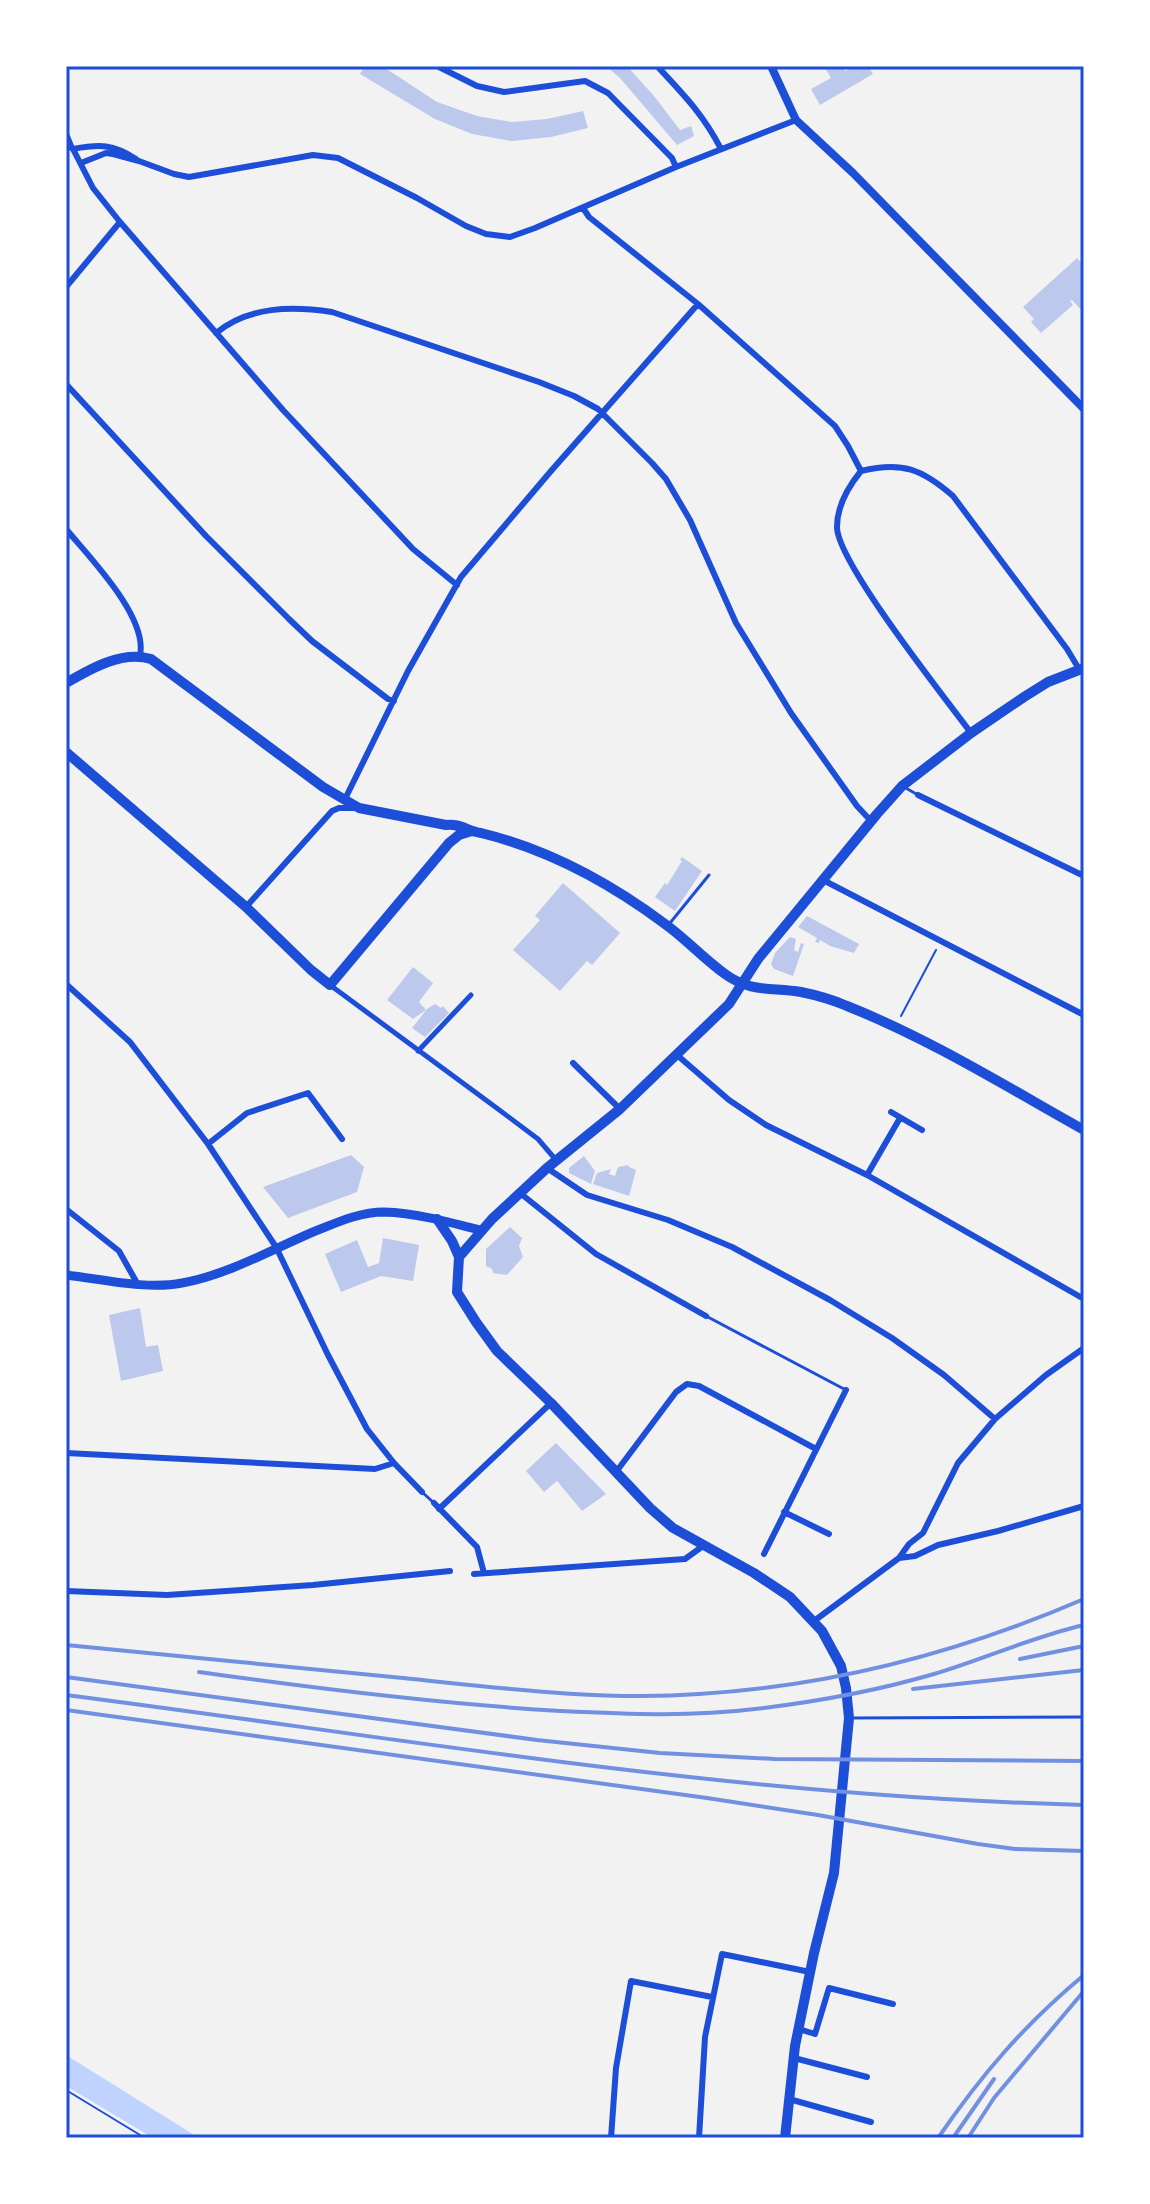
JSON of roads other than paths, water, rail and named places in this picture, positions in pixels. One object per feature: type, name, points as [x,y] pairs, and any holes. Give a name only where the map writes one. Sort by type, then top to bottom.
[{"type":"main road","points":[[69,679],[119,658],[140,655],[151,659],[323,787],[359,808],[461,826],[547,855],[592,878],[668,926],[726,975],[743,984],[753,988],[800,992],[849,1006],[946,1054],[1084,1130]]},
{"type":"main road","points":[[459,1257],[480,1230],[620,1109],[729,1004],[758,959],[902,786],[1024,697],[1048,682],[1081,668]]},
{"type":"main road","points":[[66,752],[246,907],[330,985],[449,843],[459,835],[472,831]]},
{"type":"main road","points":[[446,825],[450,834],[449,843]]},
{"type":"main road","points":[[66,1275],[157,1286],[182,1283],[218,1273],[342,1220],[384,1212],[437,1219],[480,1230]]},
{"type":"main road","points":[[437,1219],[459,1257],[457,1292],[497,1351],[673,1528],[790,1597],[814,1621],[841,1666],[849,1718],[834,1873],[799,2029],[785,2138]]},
{"type":"street","points":[[437,66],[477,86],[504,92],[585,81],[608,93],[672,158],[676,167]]},
{"type":"street","points":[[657,66],[697,109],[721,149]]},
{"type":"street","points":[[771,66],[796,120],[853,173],[1084,409]]},
{"type":"street","points":[[81,163],[106,153],[189,177],[313,155],[338,158],[466,226],[486,234],[510,237],[796,120]]},
{"type":"street","points":[[66,134],[93,188],[216,333],[384,520],[457,585]]},
{"type":"street","points":[[66,145],[73,149],[94,145],[112,147],[139,161]]},
{"type":"street","points":[[583,208],[618,243],[698,304],[835,426],[861,471]]},
{"type":"street","points":[[66,287],[120,222]]},
{"type":"street","points":[[345,799],[408,671],[461,577],[698,304]]},
{"type":"street","points":[[216,333],[236,319],[265,311],[306,308],[332,312],[574,396],[595,407],[666,479],[690,520],[736,623],[791,713],[871,821]]},
{"type":"street","points":[[66,384],[206,536],[289,619],[324,650],[394,701]]},
{"type":"street","points":[[971,733],[876,603],[841,543],[837,529],[839,511],[850,484],[861,471],[897,466],[915,470],[953,496],[1081,668]]},
{"type":"street","points":[[66,529],[121,594],[141,639],[140,655]]},
{"type":"street","points":[[918,795],[1084,876]]},
{"type":"street","points":[[246,907],[332,811],[359,808]]},
{"type":"street","points":[[823,880],[1084,1015]]},
{"type":"street","points":[[66,984],[130,1042],[208,1144],[276,1247],[367,1429],[422,1492]]},
{"type":"street","points":[[330,985],[538,1139],[552,1165],[587,1195],[668,1220],[732,1247],[830,1300],[944,1375],[995,1419]]},
{"type":"street","points":[[418,1051],[471,995]]},
{"type":"street","points":[[677,1055],[729,1100],[766,1125],[867,1175],[1084,1299]]},
{"type":"street","points":[[573,1063],[620,1109]]},
{"type":"street","points":[[208,1144],[247,1113],[308,1093],[342,1139]]},
{"type":"street","points":[[891,1112],[922,1130]]},
{"type":"street","points":[[867,1175],[900,1118]]},
{"type":"street","points":[[520,1193],[596,1254],[706,1316]]},
{"type":"street","points":[[66,1209],[119,1251],[137,1283]]},
{"type":"street","points":[[814,1621],[899,1558],[909,1544],[923,1533],[958,1463],[995,1419],[1046,1375],[1084,1348]]},
{"type":"street","points":[[616,1472],[676,1392],[687,1384],[699,1386],[816,1449]]},
{"type":"street","points":[[764,1554],[846,1390]]},
{"type":"street","points":[[484,1573],[477,1547],[436,1506],[551,1403]]},
{"type":"street","points":[[66,1453],[375,1469],[394,1463]]},
{"type":"street","points":[[899,1558],[915,1556],[938,1545],[1084,1506]]},
{"type":"street","points":[[784,1512],[829,1534]]},
{"type":"street","points":[[474,1574],[673,1561],[685,1559],[703,1546]]},
{"type":"street","points":[[66,1591],[167,1595],[450,1571]]},
{"type":"street","points":[[699,2138],[705,2037],[722,1954],[810,1972]]},
{"type":"street","points":[[611,2138],[616,2068],[631,1981],[712,1997]]},
{"type":"street","points":[[799,2029],[815,2034],[829,1988],[893,2004]]},
{"type":"street","points":[[794,2058],[867,2077]]},
{"type":"street","points":[[789,2099],[871,2122]]},
{"type":"lane","points":[[902,786],[918,795]]},
{"type":"lane","points":[[668,926],[709,875]]},
{"type":"lane","points":[[706,1316],[846,1390]]},
{"type":"lane","points":[[422,1492],[436,1506]]},
{"type":"lane","points":[[849,1718],[1084,1717]]},
{"type":"water","points":[[66,2055],[199,2138],[153,2138],[66,2086]]},
{"type":"railway","points":[[66,1645],[514,1689],[588,1695],[662,1696],[749,1690],[896,1663],[991,1635],[1084,1599]]},
{"type":"railway","points":[[199,1672],[470,1704],[609,1713],[707,1713],[800,1703],[890,1686],[1084,1625]]},
{"type":"railway","points":[[1020,1659],[1084,1646]]},
{"type":"railway","points":[[913,1689],[1084,1670]]},
{"type":"railway","points":[[66,1677],[537,1740],[660,1753],[775,1759],[1084,1761]]},
{"type":"railway","points":[[66,1695],[679,1776],[884,1795],[1084,1805]]},
{"type":"railway","points":[[66,1710],[707,1798],[978,1844],[1015,1849],[1084,1851]]},
{"type":"railway","points":[[938,2138],[1005,2051],[1084,1975]]},
{"type":"railway","points":[[968,2138],[994,2098],[1084,1991]]},
{"type":"railway","points":[[953,2138],[994,2079]]}]
